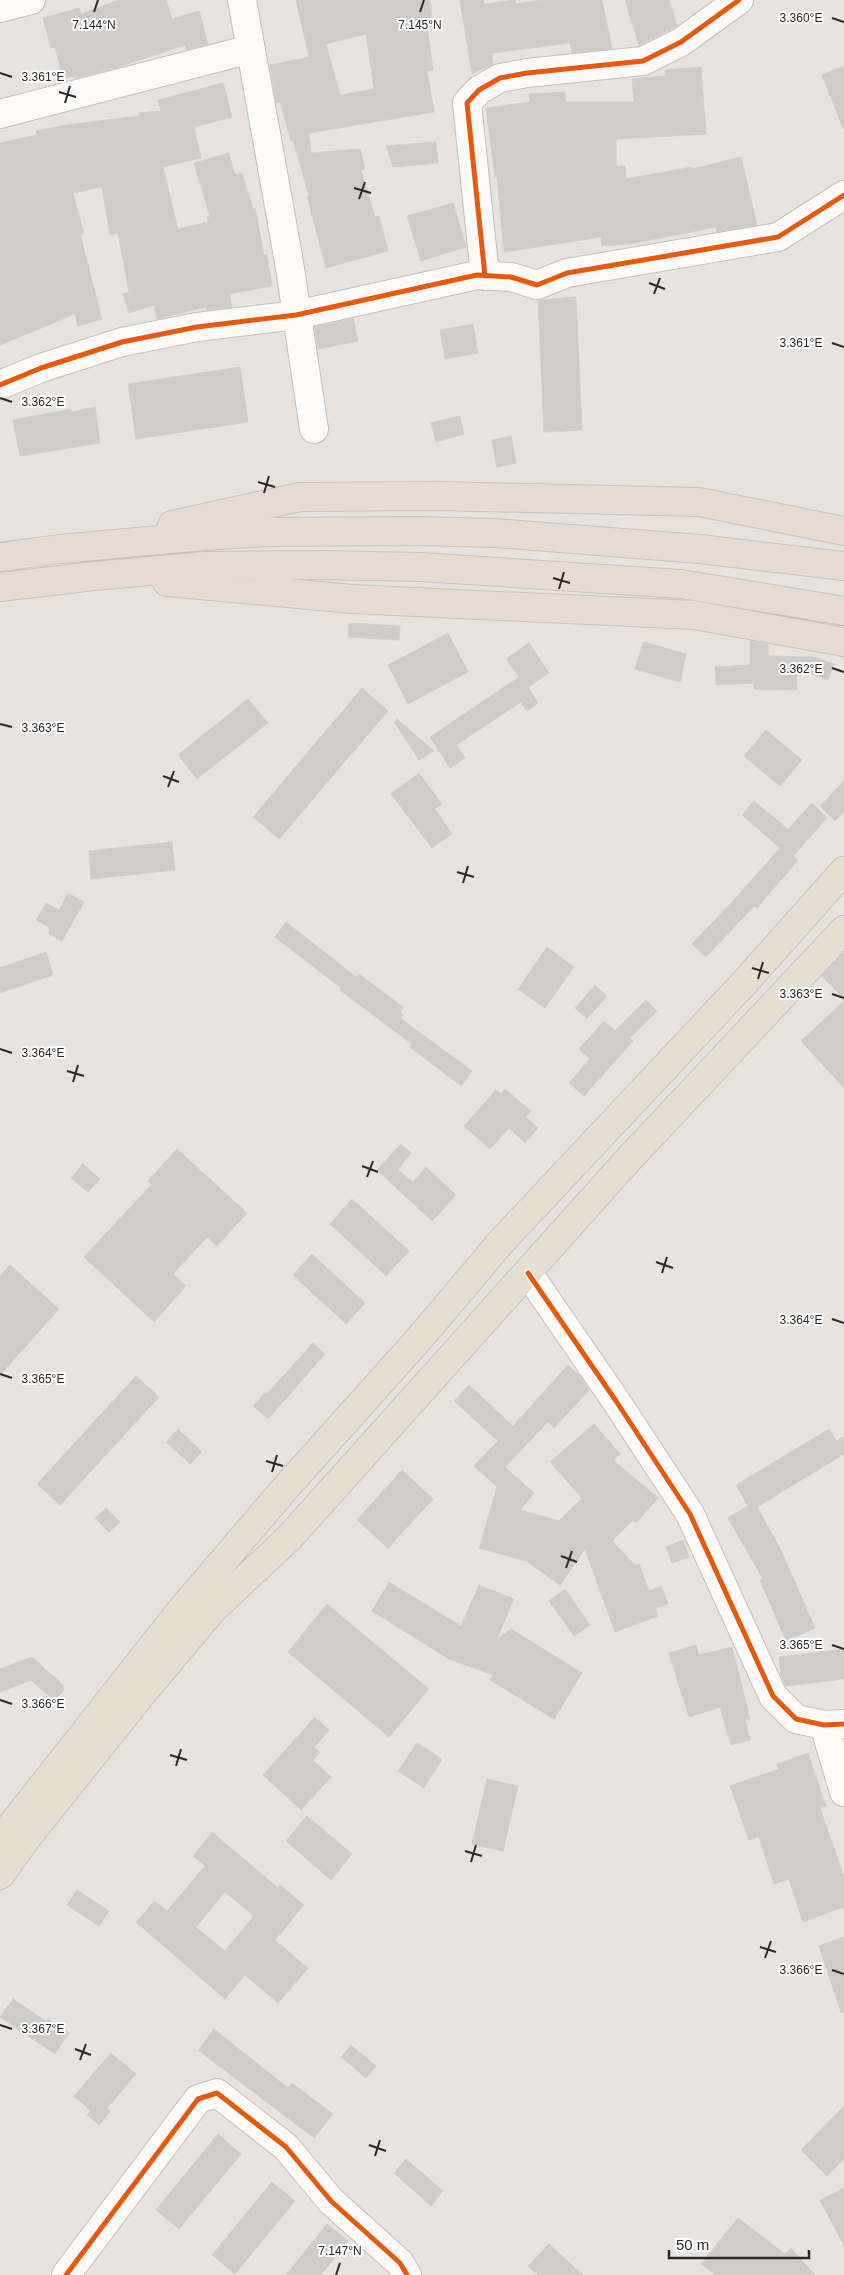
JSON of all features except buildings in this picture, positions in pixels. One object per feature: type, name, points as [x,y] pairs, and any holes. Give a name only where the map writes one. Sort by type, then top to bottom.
[{"type":"highway","points":[[60,549],[300,496],[440,496],[698,502],[844,531]]},
{"type":"highway","points":[[0,558],[60,549],[268,532],[417,531],[495,533],[700,548],[844,566]]},
{"type":"highway","points":[[0,587],[205,566],[323,565],[421,567],[681,584],[844,611]]},
{"type":"highway","points":[[94,576],[352,598],[694,615],[844,642]]},
{"type":"main road","points":[[0,1840],[182,1610],[289,1484],[420,1338],[501,1242],[746,981],[844,871]]},
{"type":"main road","points":[[0,1875],[26,1839],[145,1690],[213,1609],[288,1538],[628,1160],[844,930]]},
{"type":"street","points":[[0,8],[30,0]]},
{"type":"street","points":[[242,0],[289,262],[314,429]]},
{"type":"street","points":[[485,276],[467,103],[479,90],[500,78],[527,73],[643,61],[681,42],[739,0]]},
{"type":"street","points":[[0,114],[250,49]]},
{"type":"street","points":[[0,385],[41,368],[122,342],[197,327],[296,315],[477,275],[510,277],[537,285],[567,273],[778,238],[844,195]]},
{"type":"street","points":[[528,1273],[616,1401],[690,1514],[773,1696],[796,1719],[834,1724],[844,1792]]},
{"type":"street","points":[[66,2275],[198,2099],[217,2093],[286,2147],[331,2201],[400,2263],[407,2275]]},
{"type":"cycle path","points":[[485,276],[467,103],[479,90],[500,78],[527,73],[643,61],[681,42],[739,0]]},
{"type":"cycle path","points":[[0,385],[41,368],[122,342],[197,327],[296,315],[477,275],[511,277],[537,285],[567,273],[778,237],[844,195]]},
{"type":"cycle path","points":[[528,1273],[616,1401],[690,1514],[773,1696],[796,1719],[824,1725],[844,1724]]},
{"type":"cycle path","points":[[66,2275],[198,2099],[217,2093],[286,2147],[331,2201],[400,2263],[407,2275]]}]
